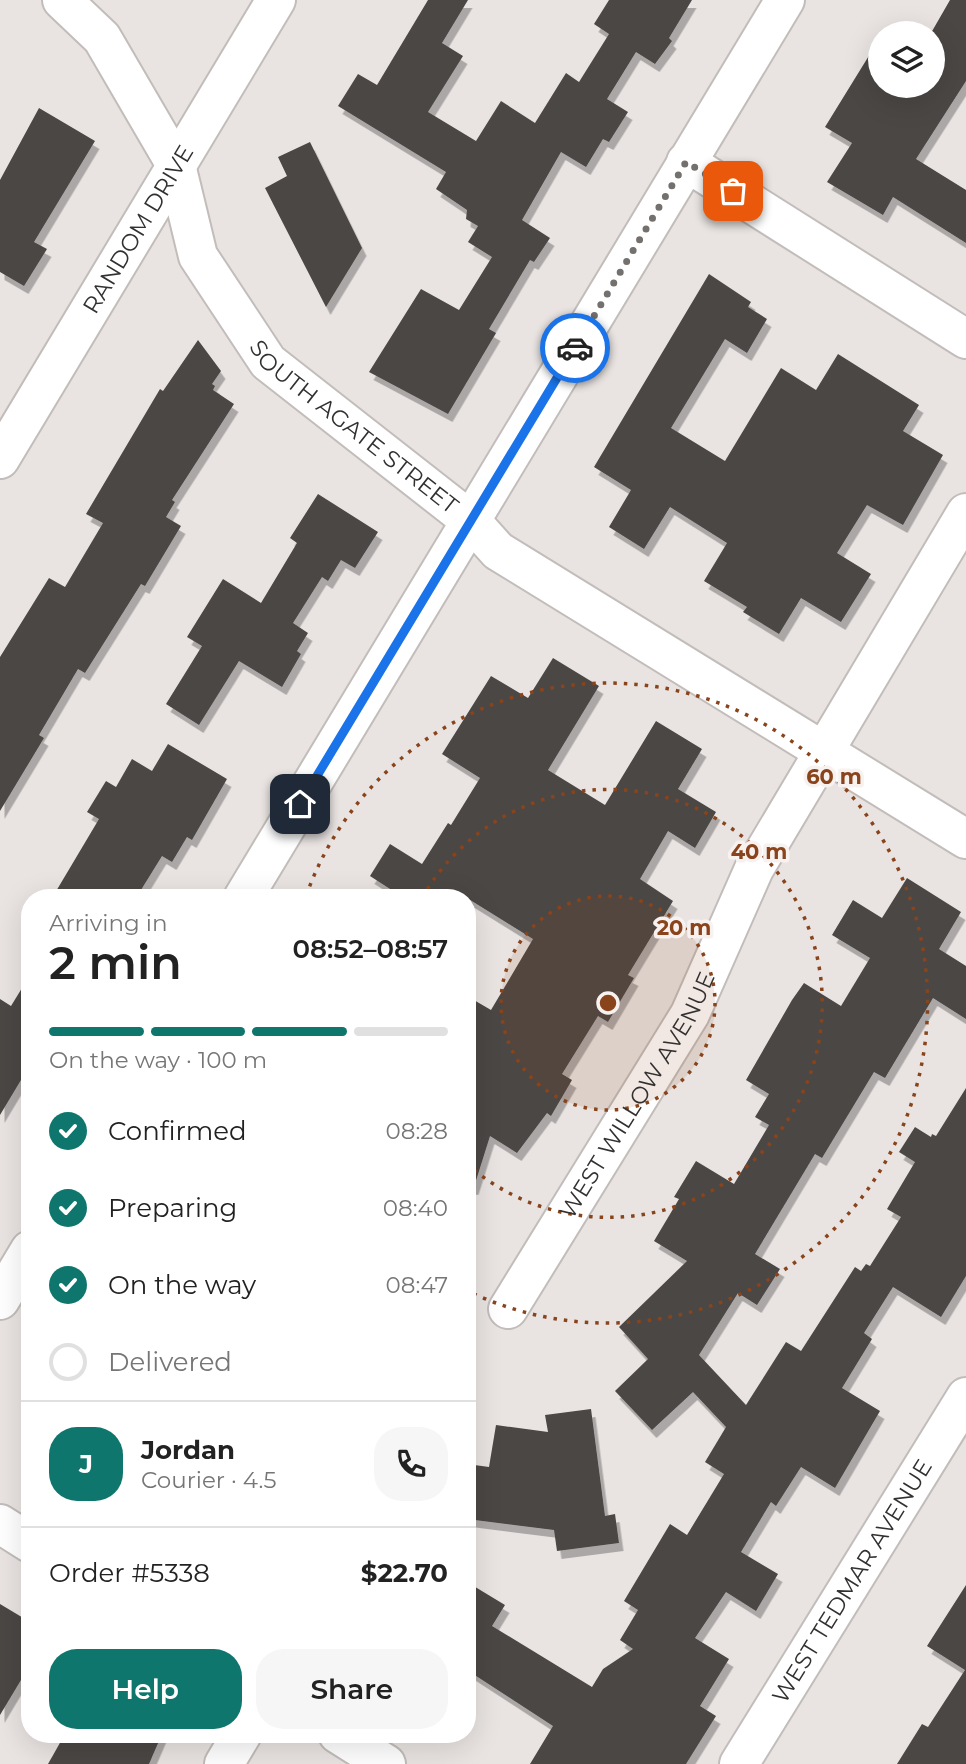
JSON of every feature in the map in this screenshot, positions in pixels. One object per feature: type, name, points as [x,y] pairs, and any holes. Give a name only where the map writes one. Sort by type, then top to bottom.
[{"type":"street","name":"SOUTH AGATE STREET","points":[[62,0],[102,38],[176,165],[198,256],[268,362],[471,521],[498,551],[966,839]]},
{"type":"street","name":"RANDOM DRIVE","points":[[0,459],[276,0]]},
{"type":"street","points":[[248,889],[785,0]]},
{"type":"street","points":[[686,162],[966,339]]},
{"type":"street","name":"WEST WILLOW AVENUE","points":[[508,1309],[690,1014],[754,869],[966,513]]},
{"type":"street","name":"WEST TEDMAR AVENUE","points":[[740,1764],[966,1397]]},
{"type":"street","points":[[0,1524],[21,1537]]},
{"type":"street","points":[[224,1764],[237,1743]]},
{"type":"street","points":[[352,1743],[386,1764]]},
{"type":"building","points":[[428,0],[468,0],[442,43],[463,56],[428,112],[476,141],[501,101],[535,123],[566,73],[579,82],[609,34],[594,24],[609,0],[692,0],[669,38],[672,41],[655,64],[636,52],[607,99],[628,112],[609,142],[603,139],[586,167],[561,152],[522,220],[550,238],[534,262],[530,260],[489,329],[496,333],[448,414],[369,372],[421,289],[459,310],[492,257],[468,242],[478,226],[466,219],[467,210],[436,189],[446,172],[338,106],[358,74],[377,85]]},
{"type":"building","points":[[950,0],[966,0],[966,81],[916,159],[966,190],[966,243],[893,197],[883,215],[827,182],[852,143],[825,127],[868,57],[868,98],[945,98],[945,21],[938,21]]},
{"type":"building","points":[[39,108],[95,141],[34,242],[47,249],[24,286],[0,272],[0,180]]},
{"type":"building","points":[[310,142],[362,248],[326,307],[265,188],[287,176],[278,157]]},
{"type":"building","points":[[709,274],[751,302],[748,307],[767,319],[747,353],[725,339],[671,428],[725,461],[781,368],[816,390],[838,354],[919,405],[903,431],[943,455],[903,525],[867,505],[837,553],[871,574],[841,622],[801,598],[779,634],[743,612],[747,607],[704,581],[727,543],[670,507],[644,549],[609,527],[631,490],[594,467]]},
{"type":"building","points":[[198,340],[221,371],[212,384],[215,386],[213,390],[234,404],[172,500],[175,502],[166,517],[181,526],[145,586],[141,584],[85,673],[78,669],[39,735],[44,738],[0,811],[0,657],[49,578],[65,587],[103,523],[86,514],[160,389],[163,391]]},
{"type":"building","points":[[318,494],[378,532],[355,568],[341,560],[328,581],[322,577],[293,623],[308,633],[297,651],[301,654],[282,687],[239,661],[199,725],[166,704],[202,646],[187,637],[223,579],[261,603],[297,543],[290,538]]},
{"type":"building","points":[[553,658],[599,686],[548,770],[605,805],[656,721],[702,749],[678,789],[716,812],[695,848],[668,831],[640,879],[673,901],[628,975],[634,978],[608,1022],[598,1016],[562,1074],[572,1080],[551,1116],[547,1113],[517,1153],[490,1136],[476,1181],[476,1001],[491,1010],[533,939],[476,904],[476,889],[390,889],[370,876],[390,844],[422,864],[448,823],[451,825],[480,778],[442,754],[491,676],[528,698]]},
{"type":"building","points":[[168,744],[227,779],[192,840],[187,837],[172,862],[162,856],[142,889],[57,889],[99,819],[87,812],[106,781],[116,787],[132,759],[152,771]]},
{"type":"building","points":[[907,878],[961,912],[939,949],[966,966],[966,1019],[933,998],[885,1078],[874,1072],[822,1158],[815,1154],[755,1254],[780,1269],[757,1305],[738,1293],[699,1355],[746,1405],[786,1342],[801,1351],[855,1267],[861,1271],[866,1264],[870,1266],[901,1217],[887,1209],[915,1162],[899,1152],[915,1127],[931,1137],[932,1134],[936,1136],[966,1088],[966,1276],[941,1317],[893,1287],[864,1333],[872,1339],[842,1388],[880,1411],[835,1488],[801,1467],[776,1506],[771,1502],[741,1552],[778,1574],[756,1611],[726,1592],[695,1638],[729,1659],[700,1706],[716,1716],[686,1764],[530,1764],[553,1726],[476,1676],[476,1587],[505,1605],[492,1626],[592,1687],[603,1669],[633,1649],[620,1640],[638,1610],[624,1601],[670,1524],[687,1535],[724,1474],[705,1462],[726,1427],[693,1392],[652,1430],[615,1391],[648,1359],[619,1327],[687,1261],[654,1241],[679,1199],[674,1197],[696,1161],[734,1184],[769,1125],[755,1117],[769,1094],[746,1080],[792,1000],[804,983],[841,1006],[870,958],[832,935],[853,900],[882,918]]},
{"type":"building","points":[[21,990],[21,1080],[0,1115],[0,999],[11,1006]]},
{"type":"building","points":[[591,1409],[605,1516],[615,1514],[619,1543],[557,1551],[554,1530],[476,1520],[476,1465],[489,1467],[496,1425],[548,1432],[545,1415]]},
{"type":"building","points":[[966,1585],[966,1764],[897,1764],[922,1724],[928,1727],[965,1670],[927,1646]]},
{"type":"building","points":[[0,1604],[21,1617],[21,1680],[0,1715]]},
{"type":"building","points":[[60,1743],[158,1743],[149,1764],[48,1764]]},
{"type":"way so far","points":[[575,348],[686,162],[733,191]]},
{"type":"route","points":[[300,804],[575,348]]}]
